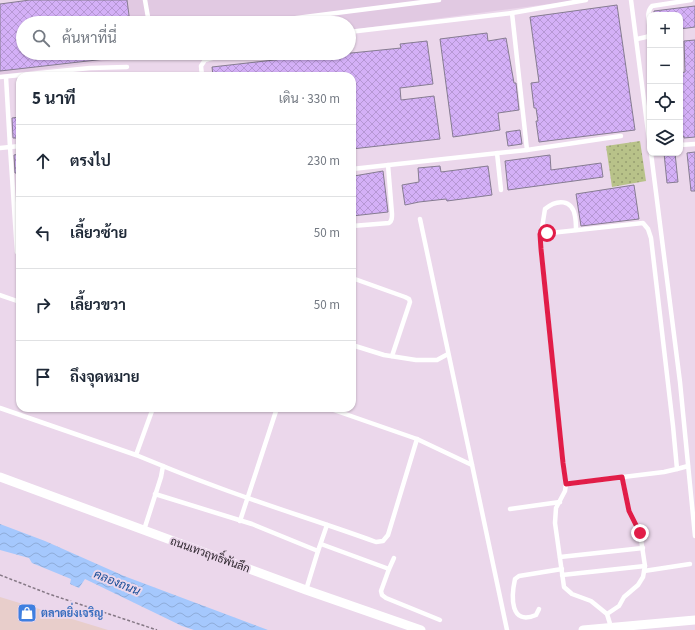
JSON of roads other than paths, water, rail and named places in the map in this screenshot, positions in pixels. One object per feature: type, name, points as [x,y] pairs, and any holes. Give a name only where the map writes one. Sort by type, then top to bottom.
[{"type":"street","name":"ถนนเทวฤทธิ์พันลึก","points":[[0,477],[306,590],[421,630]]},
{"type":"street","points":[[583,630],[695,620]]},
{"type":"lane","points":[[145,0],[148,16]]},
{"type":"lane","points":[[313,16],[439,0]]},
{"type":"lane","points":[[356,31],[512,13],[586,0]]},
{"type":"lane","points":[[631,0],[647,121]]},
{"type":"lane","points":[[648,12],[652,6],[692,0]]},
{"type":"lane","points":[[512,13],[527,150]]},
{"type":"lane","points":[[637,39],[647,37]]},
{"type":"lane","points":[[202,72],[202,66],[205,60]]},
{"type":"lane","points":[[53,72],[90,68],[127,67]]},
{"type":"lane","points":[[0,77],[16,76]]},
{"type":"lane","points":[[6,77],[16,226]]},
{"type":"lane","points":[[356,169],[527,150],[621,136]]},
{"type":"lane","points":[[683,145],[695,144]]},
{"type":"lane","points":[[0,148],[16,146]]},
{"type":"lane","points":[[497,153],[501,190]]},
{"type":"lane","points":[[651,156],[680,382],[695,536]]},
{"type":"lane","points":[[356,226],[389,223],[392,219],[388,165]]},
{"type":"lane","points":[[576,230],[573,209],[568,203],[561,202],[545,208],[540,234],[566,484],[565,492],[556,508],[555,523],[564,587],[572,594],[591,601],[606,614],[611,627]]},
{"type":"lane","points":[[420,219],[507,630]]},
{"type":"lane","points":[[540,234],[643,223],[648,229],[652,246],[677,469]]},
{"type":"lane","points":[[356,279],[409,299],[410,302],[392,356]]},
{"type":"lane","points":[[0,295],[16,301]]},
{"type":"lane","points":[[356,346],[384,355],[416,360],[437,360],[448,354]]},
{"type":"lane","points":[[0,408],[136,455],[247,498],[376,542],[383,541],[388,535],[417,439]]},
{"type":"lane","points":[[136,455],[152,412]]},
{"type":"lane","points":[[240,520],[276,412]]},
{"type":"lane","points":[[339,412],[417,439],[472,465]]},
{"type":"lane","points":[[143,530],[163,466]]},
{"type":"lane","points":[[566,484],[664,472],[688,466]]},
{"type":"lane","points":[[606,614],[619,606],[624,597],[638,585],[644,577],[645,568],[640,533],[629,511],[622,477]]},
{"type":"lane","points":[[155,494],[252,524],[318,552]]},
{"type":"lane","points":[[510,509],[560,502]]},
{"type":"lane","points":[[306,590],[327,525]]},
{"type":"lane","points":[[321,544],[389,569]]},
{"type":"lane","points":[[560,557],[643,548]]},
{"type":"lane","points":[[394,558],[381,591],[382,595],[440,620]]},
{"type":"lane","points":[[539,609],[536,615],[529,618],[520,617],[516,612],[513,604],[513,587],[515,579],[519,576],[690,564]]},
{"type":"water","name":"คลองถนน","points":[[0,524],[45,541],[124,576],[268,630],[194,630],[182,626],[85,579],[79,588],[70,584],[71,579],[32,563],[29,558],[0,550]]},
{"type":"place","name":"ตลาดยิ่งเจริญ","points":[[27,613]]}]
